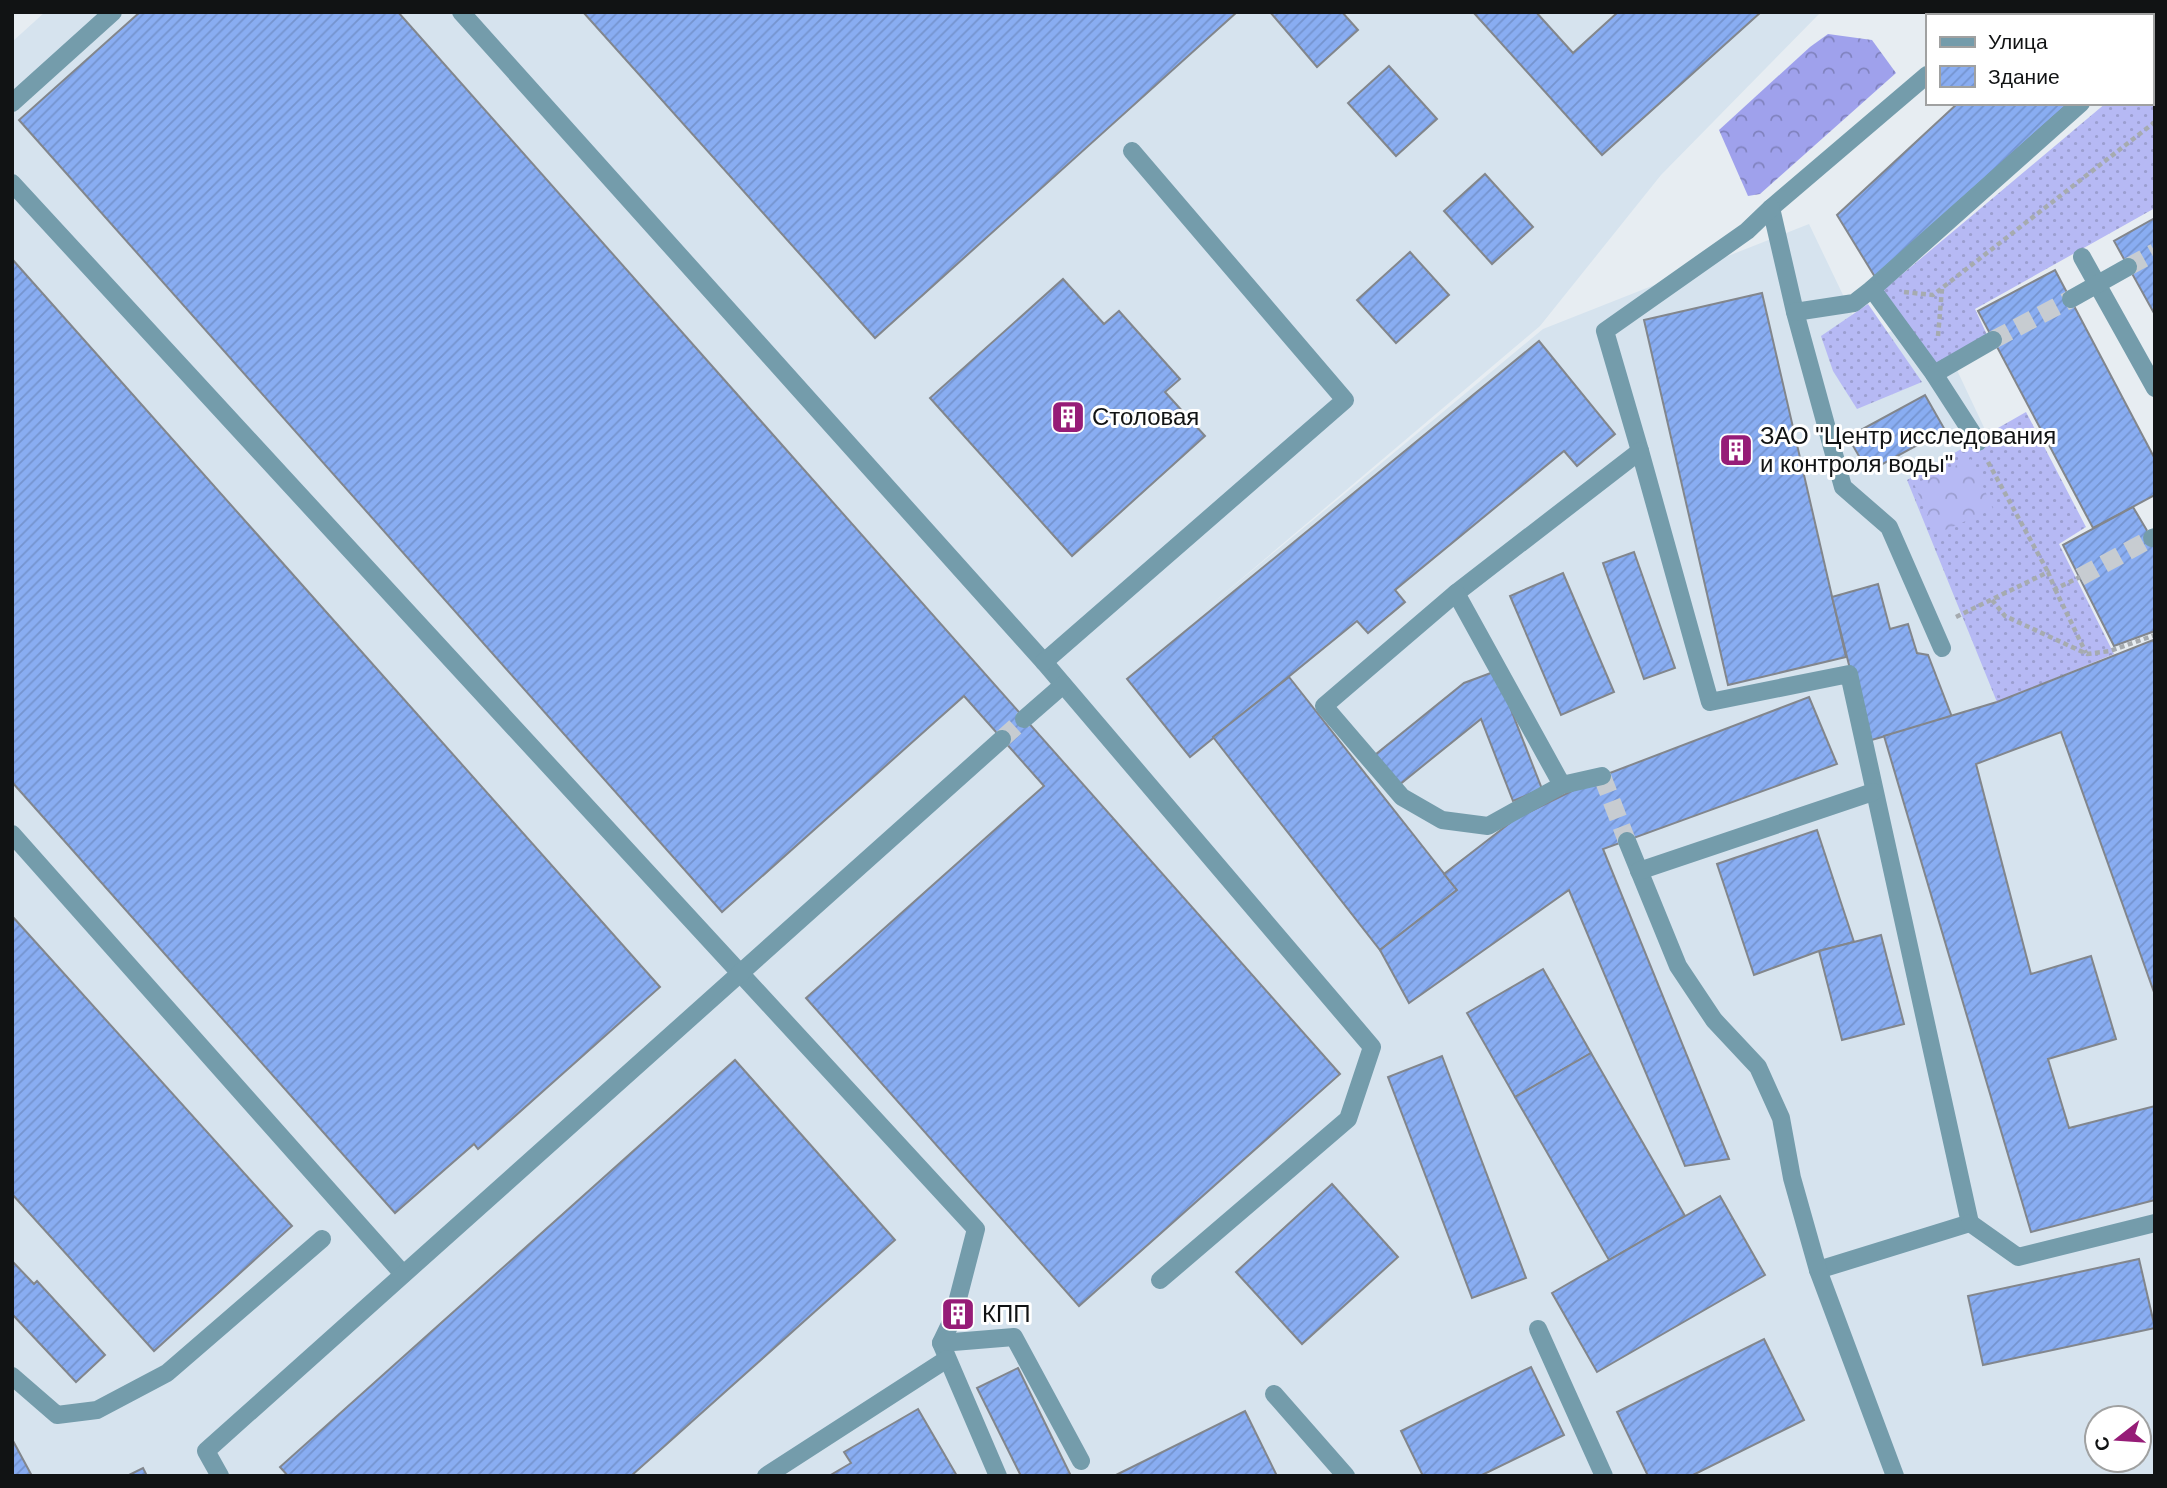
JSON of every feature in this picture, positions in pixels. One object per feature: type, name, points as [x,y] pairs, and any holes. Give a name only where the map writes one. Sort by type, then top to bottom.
[{"type":"lane","points":[[12,103],[113,12]]},
{"type":"lane","points":[[461,12],[1044,662],[1372,1047],[1348,1119],[1160,1280]]},
{"type":"lane","points":[[1926,76],[1747,231],[1605,331],[1710,702],[1849,674],[1970,1223],[2018,1257],[2155,1223]]},
{"type":"lane","points":[[1795,312],[1854,303],[2079,105]]},
{"type":"lane","points":[[1044,662],[1345,400],[1132,151]]},
{"type":"lane","points":[[12,183],[976,1229],[944,1351],[998,1476]]},
{"type":"lane","points":[[1771,208],[1795,312],[1843,487],[1889,527],[1942,648]]},
{"type":"lane","points":[[2082,257],[2155,388]]},
{"type":"lane","points":[[2071,299],[2128,267]]},
{"type":"lane","points":[[1872,289],[1934,374],[1978,442]]},
{"type":"lane","points":[[1934,374],[1993,340]]},
{"type":"lane","points":[[1602,776],[1562,785],[1488,826],[1441,820],[1402,797],[1324,706],[1456,593],[1640,451]]},
{"type":"lane","points":[[1456,593],[1562,785]]},
{"type":"lane","points":[[1024,719],[1063,685]]},
{"type":"lane","points":[[220,1476],[206,1451],[1002,739]]},
{"type":"lane","points":[[1639,871],[1873,792]]},
{"type":"lane","points":[[12,834],[403,1274]]},
{"type":"lane","points":[[1627,841],[1678,966],[1713,1020],[1758,1067],[1782,1118],[1792,1178],[1818,1270],[1895,1476]]},
{"type":"lane","points":[[1818,1270],[1970,1223]]},
{"type":"lane","points":[[12,1376],[57,1415],[97,1410],[167,1373],[322,1239]]},
{"type":"lane","points":[[1538,1329],[1604,1476]]},
{"type":"lane","points":[[766,1476],[944,1351],[1014,1338],[1081,1461]]},
{"type":"lane","points":[[1274,1394],[1346,1476]]},
{"type":"path","points":[[1872,289],[1933,295],[2155,122]]},
{"type":"path","points":[[1934,374],[1942,288]]},
{"type":"path","points":[[1978,442],[2048,572],[2087,653]]},
{"type":"path","points":[[1933,628],[2048,572]]},
{"type":"path","points":[[2055,589],[2080,577]]},
{"type":"path","points":[[1992,600],[2006,616],[2087,653],[2109,651],[2155,635]]},
{"type":"shaded area","points":[[45,12],[1821,12],[1661,175],[1540,326],[1201,613],[1543,329],[1809,224],[1866,343],[1930,313],[2100,673],[2155,655],[2155,1476],[12,1476],[12,42]]},
{"type":"green space","points":[[1828,34],[1872,40],[1896,73],[1760,194],[1748,196],[1719,130],[1810,47]]},
{"type":"green space","points":[[2153,98],[2155,100],[2155,208],[1975,309],[1988,337],[1937,368],[1881,292],[2104,105],[2153,105]]},
{"type":"green space","points":[[1868,304],[1922,382],[1857,409],[1833,371],[1821,336]]},
{"type":"green space","points":[[2026,412],[2086,527],[2059,544],[2114,654],[1997,702],[1907,480]]},
{"type":"green space","points":[[1971,459],[1993,509],[1936,534],[1914,484]]},
{"type":"building","points":[[140,12],[398,12],[1340,1074],[1079,1306],[806,998],[1044,786],[964,696],[722,912],[19,120]]},
{"type":"building","points":[[583,12],[1237,12],[875,338]]},
{"type":"building","points":[[1270,12],[1342,12],[1358,30],[1317,67]]},
{"type":"building","points":[[1473,12],[1536,12],[1573,53],[1618,12],[1761,12],[1602,155]]},
{"type":"building","points":[[2070,12],[2071,14],[2054,14]]},
{"type":"building","points":[[2130,12],[2148,12],[2146,14]]},
{"type":"building","points":[[1389,66],[1437,119],[1396,156],[1348,103]]},
{"type":"building","points":[[1956,105],[2067,105],[1875,277],[1837,215]]},
{"type":"building","points":[[1485,174],[1533,227],[1492,264],[1444,211]]},
{"type":"building","points":[[2155,218],[2155,315],[2114,241]]},
{"type":"building","points":[[1410,252],[1449,295],[1396,343],[1357,300]]},
{"type":"building","points":[[12,259],[660,987],[478,1149],[474,1144],[395,1213],[12,782]]},
{"type":"building","points":[[2055,270],[2155,459],[2155,495],[2093,528],[1978,311]]},
{"type":"building","name":"Столовая","points":[[1063,279],[1104,324],[1119,311],[1180,379],[1165,392],[1205,436],[1072,556],[930,398]]},
{"type":"building","name":"ЗАО \"Центр исследования и контроля воды\"","points":[[1762,293],[1846,657],[1728,685],[1644,320]]},
{"type":"building","points":[[1539,341],[1615,434],[1577,466],[1564,451],[1395,590],[1405,602],[1368,633],[1357,621],[1190,757],[1127,679]]},
{"type":"building","points":[[1925,395],[1945,430],[1868,472],[1848,437]]},
{"type":"building","points":[[2133,507],[2155,544],[2155,631],[2114,646],[2063,545]]},
{"type":"building","points":[[1634,552],[1675,668],[1644,679],[1603,563]]},
{"type":"building","points":[[1563,573],[1614,692],[1561,715],[1510,596]]},
{"type":"building","points":[[1878,584],[1890,629],[1908,624],[1917,653],[1928,655],[1952,717],[1868,741],[1832,597]]},
{"type":"building","points":[[2153,640],[2155,995],[2061,732],[1976,764],[2031,974],[2091,956],[2116,1039],[2048,1059],[2069,1128],[2155,1106],[2155,1200],[2031,1232],[1884,736],[1997,702]]},
{"type":"building","points":[[1496,671],[1542,789],[1513,801],[1481,719],[1399,785],[1375,755],[1464,683]]},
{"type":"building","points":[[1289,677],[1457,890],[1380,950],[1213,737]]},
{"type":"building","points":[[1809,697],[1837,764],[1603,849],[1729,1159],[1685,1166],[1569,890],[1409,1003],[1380,950],[1457,890],[1444,874],[1515,819],[1602,776]]},
{"type":"building","points":[[1817,830],[1854,942],[1819,951],[1754,975],[1717,864]]},
{"type":"building","points":[[12,916],[292,1226],[154,1351],[12,1194]]},
{"type":"building","points":[[1881,935],[1904,1024],[1842,1040],[1819,951]]},
{"type":"building","points":[[1543,969],[1591,1053],[1515,1097],[1467,1013]]},
{"type":"building","points":[[1591,1053],[1685,1216],[1609,1260],[1515,1097]]},
{"type":"building","points":[[1442,1056],[1526,1278],[1472,1298],[1388,1077]]},
{"type":"building","points":[[735,1060],[895,1240],[631,1476],[288,1476],[280,1467]]},
{"type":"building","points":[[1332,1184],[1398,1257],[1302,1344],[1236,1272]]},
{"type":"building","points":[[1720,1196],[1765,1275],[1597,1372],[1552,1293]]},
{"type":"building","points":[[2139,1259],[2155,1328],[1983,1365],[1968,1296]]},
{"type":"building","points":[[12,1261],[34,1284],[37,1281],[105,1355],[76,1382],[12,1314]]},
{"type":"building","points":[[1764,1339],[1804,1420],[1691,1476],[1648,1476],[1617,1412]]},
{"type":"building","points":[[1531,1367],[1564,1435],[1480,1476],[1423,1476],[1401,1431]]},
{"type":"building","points":[[1018,1368],[1071,1476],[1021,1476],[977,1388]]},
{"type":"building","points":[[918,1409],[957,1476],[829,1476],[851,1463],[844,1452]]},
{"type":"building","points":[[1245,1411],[1277,1476],[1114,1476]]},
{"type":"building","points":[[12,1439],[32,1476],[12,1476]]},
{"type":"building","points":[[143,1468],[147,1476],[127,1476]]},
{"type":"tunnel","points":[[2128,267],[2155,252]]},
{"type":"tunnel","points":[[1993,340],[2071,299]]},
{"type":"tunnel","points":[[2080,577],[2152,538]]},
{"type":"tunnel","points":[[1002,739],[1024,719]]},
{"type":"tunnel","points":[[1602,776],[1627,841]]},
{"type":"place","name":"Столовая","points":[[1068,417]]},
{"type":"place","name":"ЗАО \"Центр исследования и контроля воды\"","points":[[1736,450]]},
{"type":"place","name":"КПП","points":[[958,1314]]}]
